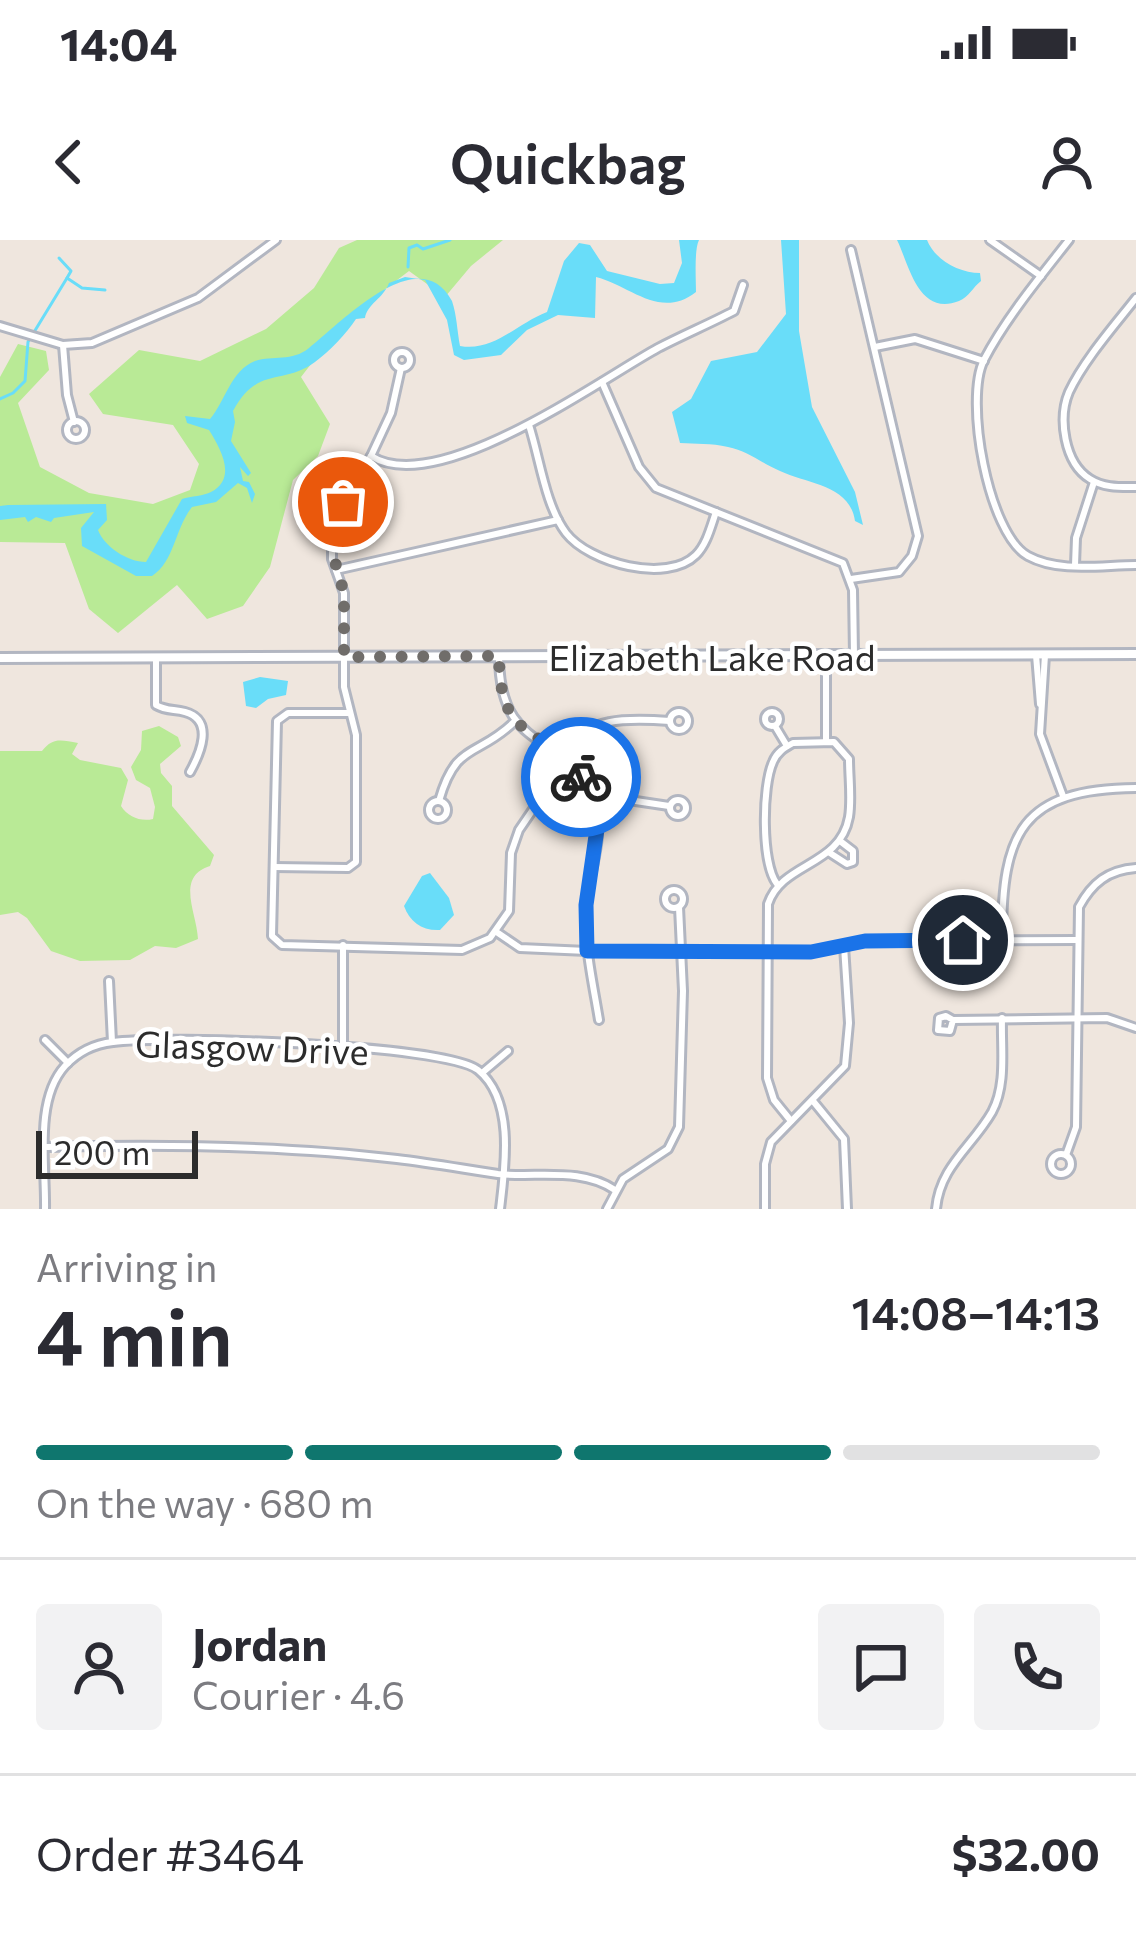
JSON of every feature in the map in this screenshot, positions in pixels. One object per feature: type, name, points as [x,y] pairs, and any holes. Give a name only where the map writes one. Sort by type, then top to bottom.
[{"type":"street","points":[[0,326],[63,345],[107,338],[198,298],[276,240]]},
{"type":"street","points":[[990,240],[1042,277]]},
{"type":"street","points":[[1069,240],[984,361],[976,388],[976,422],[1008,545],[1040,561],[1136,565]]},
{"type":"street","points":[[850,579],[899,572],[912,556],[918,536],[851,250]]},
{"type":"street","points":[[371,456],[407,466],[484,446],[734,311],[743,285]]},
{"type":"street","points":[[1136,298],[1074,384],[1063,414],[1073,460],[1094,482],[1136,487]]},
{"type":"street","points":[[875,347],[915,339],[984,361]]},
{"type":"street","points":[[63,345],[74,422]]},
{"type":"street","points":[[274,867],[348,868],[356,862],[356,735],[348,713],[344,593],[332,534],[351,486],[392,413],[401,368]]},
{"type":"street","points":[[602,382],[646,478],[667,494],[843,563],[850,579],[854,655]]},
{"type":"street","points":[[529,425],[558,520],[575,543],[608,563],[665,567],[692,559],[716,512]]},
{"type":"street","points":[[1075,565],[1076,538],[1094,482]]},
{"type":"street","points":[[336,570],[558,520]]},
{"type":"street","name":"Elizabeth Lake Road","points":[[0,658],[1136,654]]},
{"type":"street","points":[[826,655],[826,740]]},
{"type":"street","points":[[1040,655],[1041,742],[1063,796]]},
{"type":"street","points":[[499,656],[501,693],[514,722],[560,754],[575,770],[595,808],[597,842],[586,905],[587,951],[599,1020]]},
{"type":"street","points":[[156,657],[156,705],[193,714],[200,721],[202,744],[190,772]]},
{"type":"street","points":[[348,713],[279,713],[276,944],[462,950],[497,933],[509,910],[512,854],[519,830],[534,808],[575,770]]},
{"type":"street","points":[[560,754],[573,738],[597,724],[670,721]]},
{"type":"street","points":[[439,801],[456,761],[514,722]]},
{"type":"street","points":[[775,726],[787,746]]},
{"type":"street","points":[[777,884],[767,865],[768,783],[774,760],[787,746],[826,740],[838,744],[849,760],[849,816],[840,841],[830,853],[777,884],[768,904],[767,1078],[774,1100],[791,1120]]},
{"type":"street","points":[[1001,939],[1003,878],[1012,845],[1037,813],[1063,796],[1085,790],[1136,788]]},
{"type":"street","points":[[595,808],[629,800],[669,806]]},
{"type":"street","points":[[830,853],[843,862],[853,862],[853,850],[840,841]]},
{"type":"street","points":[[1066,1155],[1076,1127],[1079,907],[1106,875],[1136,868]]},
{"type":"street","points":[[607,1209],[622,1179],[668,1149],[679,1127],[679,907]]},
{"type":"street","points":[[497,933],[530,950],[587,951],[811,952],[865,941],[1076,940]]},
{"type":"street","points":[[343,1047],[344,945]]},
{"type":"street","points":[[765,1209],[771,1142],[845,1066],[849,1007],[844,946]]},
{"type":"street","points":[[109,981],[112,1042]]},
{"type":"street","points":[[937,1209],[942,1178],[999,1094],[1002,1018]]},
{"type":"street","points":[[953,1020],[1107,1018],[1136,1026]]},
{"type":"street","points":[[45,1040],[68,1063],[49,1094],[45,1209]]},
{"type":"street","name":"Glasgow Drive","points":[[68,1063],[80,1052],[112,1042],[343,1047],[454,1060],[482,1073]]},
{"type":"street","points":[[500,1209],[502,1109],[482,1073],[508,1051]]},
{"type":"street","points":[[813,1101],[844,1139],[847,1209]]},
{"type":"street","points":[[47,1147],[260,1148],[398,1159],[502,1174],[576,1176],[601,1180],[615,1190]]},
{"type":"green space","points":[[357,240],[503,240],[471,266],[445,297],[409,271],[346,319],[301,377],[330,424],[318,456],[293,480],[270,567],[243,606],[207,619],[177,585],[118,633],[89,609],[65,543],[0,542],[0,377],[18,344],[46,351],[49,370],[18,403],[40,467],[89,493],[153,504],[190,490],[199,464],[173,425],[103,414],[89,394],[139,350],[200,361],[266,329],[314,288],[339,248]]},
{"type":"green space","points":[[159,726],[178,737],[181,746],[160,764],[172,786],[172,806],[214,855],[210,866],[193,878],[191,887],[198,939],[176,948],[155,946],[130,960],[80,961],[51,951],[27,918],[18,912],[0,915],[0,751],[42,751],[58,741],[78,743],[72,754],[80,760],[121,768],[128,780],[121,806],[131,816],[148,820],[153,819],[155,807],[150,788],[136,780],[131,767],[141,750],[142,731]]},
{"type":"water","points":[[679,240],[699,240],[696,292],[683,300],[658,302],[596,277],[595,318],[558,315],[527,330],[501,355],[464,360],[454,355],[447,320],[425,280],[438,284],[452,301],[460,346],[472,347],[494,341],[547,312],[564,261],[579,243],[590,245],[607,271],[660,284],[674,283],[682,263]]},
{"type":"water","points":[[781,240],[799,240],[799,331],[812,407],[855,492],[863,525],[855,521],[845,500],[826,487],[735,449],[680,443],[672,412],[691,399],[711,361],[757,352],[786,314]]},
{"type":"water","points":[[897,240],[927,240],[942,259],[956,268],[980,273],[981,281],[959,301],[934,302],[917,286]]},
{"type":"water","points":[[405,277],[419,279],[401,282],[386,289]]},
{"type":"water","points":[[386,289],[365,318],[356,319],[315,362],[261,382],[242,397],[233,411],[231,441],[251,473],[248,476],[240,467],[243,481],[249,482],[255,494],[252,503],[247,488],[238,483],[216,502],[192,507],[165,562],[152,576],[136,576],[82,546],[81,528],[94,512],[51,522],[36,517],[28,522],[25,517],[0,520],[0,506],[106,504],[107,520],[98,530],[101,536],[124,556],[146,562],[182,499],[211,492],[224,479],[224,462],[209,430],[187,423],[185,416],[210,419],[247,365],[303,352]]},
{"type":"water","points":[[260,677],[288,681],[286,695],[256,708],[246,706],[243,682]]},
{"type":"water","points":[[430,873],[449,898],[454,915],[440,930],[418,924],[404,906],[422,876]]},
{"type":"waterway","points":[[408,267],[409,248],[423,249],[450,240]]},
{"type":"waterway","points":[[59,258],[71,271],[67,278],[82,288],[105,290]]},
{"type":"waterway","points":[[0,399],[25,381],[28,342],[67,278]]},
{"type":"way so far","points":[[343,502],[331,548],[344,593],[344,657],[499,656],[501,693],[514,722],[568,760],[581,777]]},
{"type":"route","points":[[581,777],[598,822],[586,905],[587,951],[811,952],[865,941],[963,940]]}]
